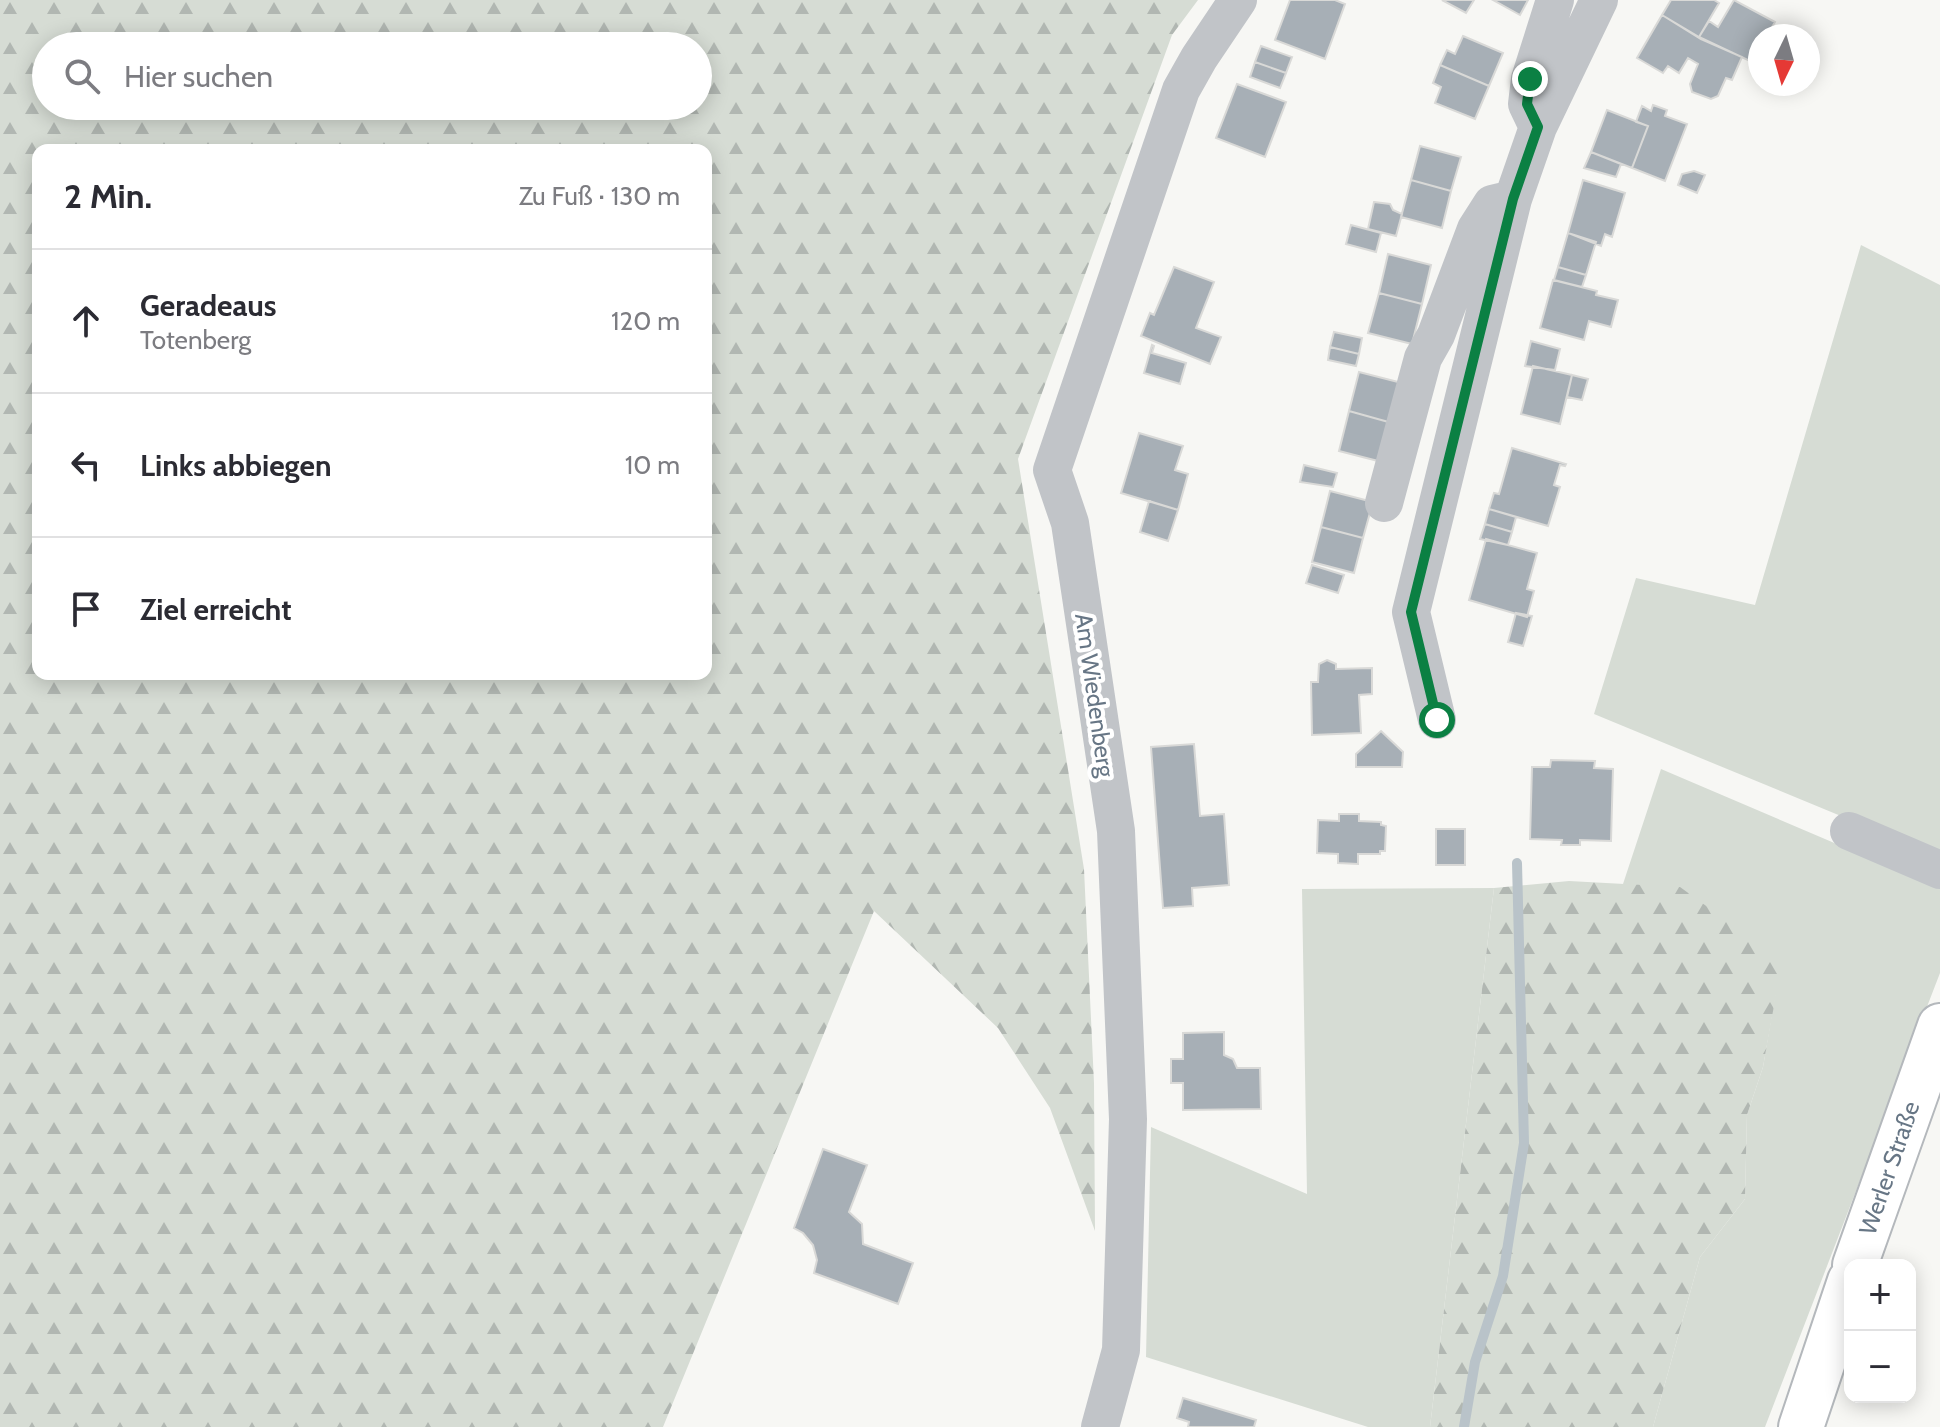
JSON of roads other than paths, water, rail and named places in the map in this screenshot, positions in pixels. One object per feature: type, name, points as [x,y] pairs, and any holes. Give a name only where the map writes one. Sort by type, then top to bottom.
[{"type":"main road","name":"Werler Straße","points":[[1857,1259],[1940,1026]]},
{"type":"main road","points":[[1801,1427],[1844,1299]]},
{"type":"street","name":"Am Wiedenberg","points":[[1100,1427],[1121,1350],[1128,1119],[1116,831],[1070,523],[1052,470],[1181,90],[1238,0]]},
{"type":"street","points":[[1538,127],[1527,104],[1530,79],[1555,0]]},
{"type":"street","points":[[1437,720],[1411,612],[1513,199],[1538,127],[1599,0]]},
{"type":"street","points":[[1384,503],[1423,358],[1436,335],[1476,229],[1492,204],[1513,199]]},
{"type":"street","points":[[1849,831],[1940,870]]},
{"type":"waterway","points":[[1464,1427],[1475,1362],[1503,1276],[1524,1143],[1517,863]]}]
